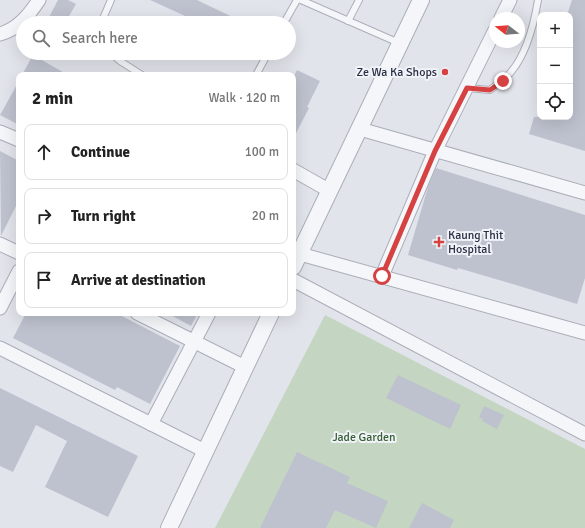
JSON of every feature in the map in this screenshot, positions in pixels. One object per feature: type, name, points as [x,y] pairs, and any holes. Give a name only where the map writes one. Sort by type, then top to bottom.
[{"type":"street","points":[[28,16],[39,0]]},
{"type":"street","points":[[421,0],[296,261],[382,276],[585,333]]},
{"type":"street","points":[[504,12],[510,0]]},
{"type":"street","points":[[0,34],[8,32],[16,26]]},
{"type":"street","points":[[382,276],[435,151],[489,42]]},
{"type":"street","points":[[360,129],[585,193]]},
{"type":"street","points":[[0,132],[16,139]]},
{"type":"street","points":[[296,172],[330,190]]},
{"type":"street","points":[[0,244],[16,252]]},
{"type":"street","points":[[0,308],[16,277]]},
{"type":"street","points":[[296,282],[585,434]]},
{"type":"street","points":[[143,316],[245,367]]},
{"type":"street","points":[[151,424],[207,316]]},
{"type":"street","points":[[169,528],[270,316]]},
{"type":"street","points":[[0,348],[205,451]]},
{"type":"lane","points":[[104,16],[111,0]]},
{"type":"lane","points":[[288,16],[297,0]]},
{"type":"lane","points":[[301,0],[400,43]]},
{"type":"lane","points":[[348,21],[359,0]]},
{"type":"lane","points":[[467,88],[490,90],[503,81],[512,71],[521,56],[526,43],[534,20],[538,0]]},
{"type":"lane","points":[[119,60],[137,72]]},
{"type":"lane","points":[[258,72],[264,60]]},
{"type":"green space","name":"Jade Garden","points":[[325,315],[585,449],[585,528],[215,528]]},
{"type":"building","points":[[58,0],[68,0],[76,4],[69,16],[50,16]]},
{"type":"building","points":[[150,0],[197,0],[230,16],[185,16]]},
{"type":"building","points":[[572,0],[585,0],[585,151],[529,134],[534,117],[537,117],[537,120],[573,120],[573,12],[568,12]]},
{"type":"building","points":[[30,60],[42,60],[63,72],[24,72]]},
{"type":"building","points":[[297,70],[320,81],[307,107],[309,108],[296,133]]},
{"type":"building","points":[[16,86],[16,123],[0,115]]},
{"type":"building","points":[[0,151],[16,159],[16,206],[1,236]]},
{"type":"building","points":[[436,168],[585,215],[585,278],[577,304],[458,268],[457,270],[408,255],[428,187]]},
{"type":"building","points":[[24,316],[122,316],[180,346],[150,404],[117,387],[115,390],[13,338]]},
{"type":"building","points":[[173,316],[196,316],[191,326]]},
{"type":"building","points":[[398,375],[461,405],[450,429],[386,398]]},
{"type":"building","points":[[0,388],[138,456],[108,517],[45,487],[67,441],[36,425],[13,472],[0,466]]},
{"type":"building","points":[[484,406],[504,415],[497,429],[482,421],[483,419],[479,417]]},
{"type":"building","points":[[297,452],[350,477],[347,483],[388,501],[376,528],[335,510],[326,528],[260,528]]},
{"type":"building","points":[[422,503],[454,520],[450,528],[409,528]]},
{"type":"place","name":"Ze Wa Ka Shops","points":[[445,72]]},
{"type":"place","name":"Kaung Thit Hospital","points":[[439,242]]},
{"type":"route","points":[[382,276],[435,151],[467,88],[490,90],[503,81]]}]
